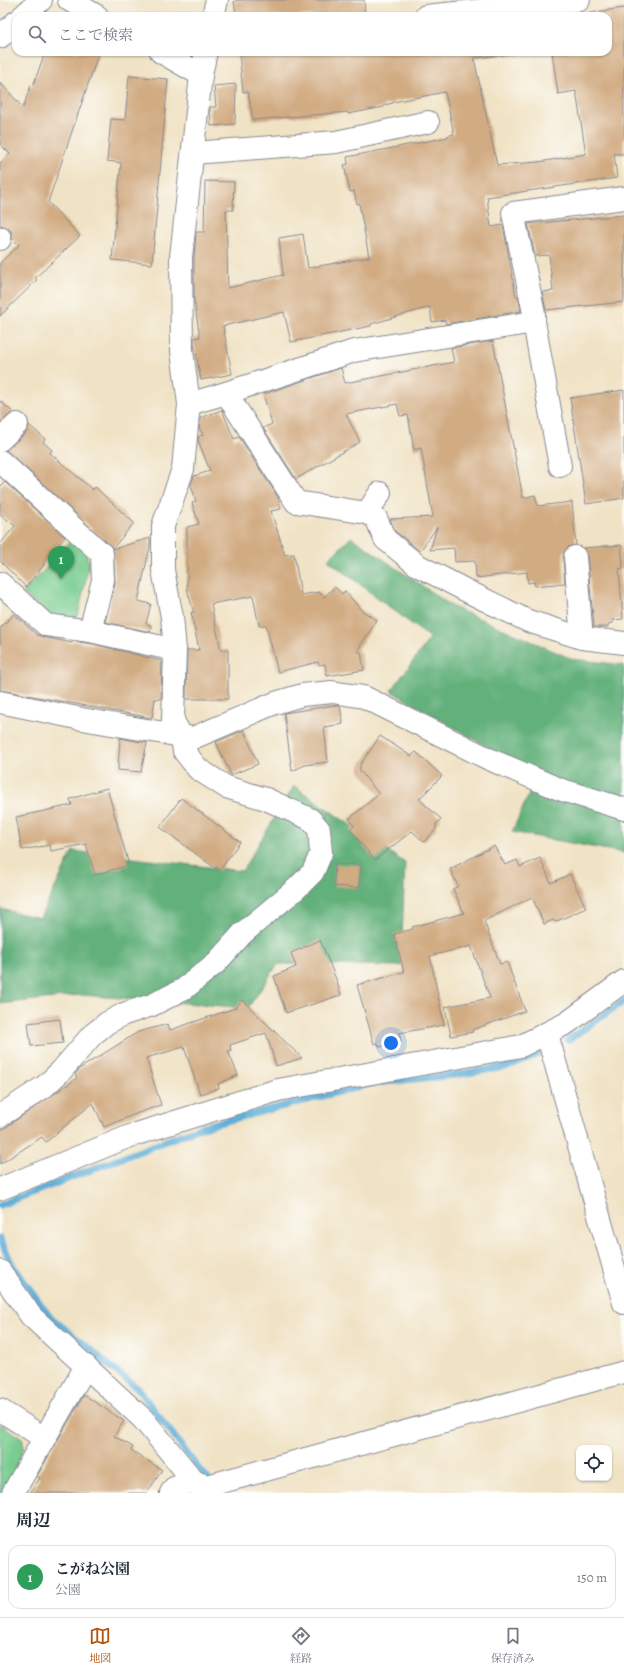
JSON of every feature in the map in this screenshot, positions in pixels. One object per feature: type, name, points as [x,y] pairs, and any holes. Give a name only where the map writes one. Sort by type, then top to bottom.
[{"type":"street","points":[[28,12],[41,0]]},
{"type":"street","points":[[69,0],[90,12]]},
{"type":"street","points":[[214,12],[216,0]]},
{"type":"street","points":[[439,10],[579,0]]},
{"type":"street","points":[[0,37],[12,26]]},
{"type":"street","points":[[168,56],[201,75]]},
{"type":"street","points":[[0,1116],[45,1086],[61,1071],[92,1035],[107,1023],[124,1014],[152,1005],[184,989],[217,962],[243,933],[314,872],[321,853],[319,829],[310,819],[266,799],[226,787],[198,769],[184,751],[182,737],[173,721],[175,650],[172,617],[163,570],[163,526],[183,469],[189,404],[182,351],[181,257],[201,75],[205,56]]},
{"type":"street","points":[[193,153],[317,134],[336,142],[414,119]]},
{"type":"street","points":[[564,454],[534,322],[534,313],[513,214],[624,198]]},
{"type":"street","points":[[189,404],[226,394],[354,351],[534,322]]},
{"type":"street","points":[[226,394],[296,502],[367,513],[376,518],[385,539],[417,565],[528,621],[582,638],[624,643]]},
{"type":"street","points":[[0,440],[17,424]]},
{"type":"street","points":[[0,461],[102,554],[103,580],[90,631]]},
{"type":"street","points":[[367,513],[380,493]]},
{"type":"street","points":[[575,557],[582,638]]},
{"type":"street","points":[[0,583],[46,625],[90,631],[175,650]]},
{"type":"street","points":[[0,702],[193,738],[275,703],[302,694],[332,692],[364,697],[489,758],[559,790],[624,809]]},
{"type":"street","points":[[0,1189],[130,1136],[278,1090],[521,1046],[567,1023],[624,981]]},
{"type":"street","points":[[547,1034],[624,1303]]},
{"type":"street","points":[[0,1271],[31,1316],[142,1419],[205,1486]]},
{"type":"street","points":[[14,1493],[86,1366]]},
{"type":"street","points":[[171,1493],[174,1488],[205,1486],[624,1372]]},
{"type":"street","points":[[0,1410],[44,1438]]},
{"type":"green space","points":[[351,537],[453,607],[572,659],[624,665],[624,853],[512,832],[537,776],[391,691],[430,638],[328,560]]},
{"type":"green space","points":[[72,540],[86,552],[89,564],[78,615],[70,620],[49,616],[23,593]]},
{"type":"green space","points":[[294,786],[405,863],[401,966],[278,964],[248,1008],[81,995],[0,1004],[0,909],[40,918],[73,851],[242,871]]},
{"type":"green space","points":[[0,1424],[22,1438],[24,1448],[3,1493],[0,1493]]},
{"type":"building","points":[[364,0],[365,12],[235,12],[234,1]]},
{"type":"building","points":[[624,8],[624,154],[614,154],[617,178],[487,197],[491,227],[503,225],[516,296],[518,296],[521,311],[446,324],[445,320],[432,322],[430,307],[371,324],[371,326],[291,342],[284,312],[223,326],[232,374],[201,380],[194,344],[194,338],[200,337],[194,300],[194,258],[196,232],[204,232],[205,181],[234,182],[233,210],[226,210],[228,288],[283,275],[279,238],[303,234],[308,268],[369,257],[359,203],[357,204],[354,191],[350,192],[344,165],[348,164],[347,157],[448,137],[447,136],[454,134],[445,92],[393,102],[384,105],[384,107],[348,114],[348,112],[253,120],[248,92],[243,92],[239,56],[493,56],[474,58],[497,165],[539,162],[586,154],[576,91],[558,94],[553,56],[612,56],[612,12],[595,12]]},
{"type":"building","points":[[44,56],[98,56],[48,202],[80,236],[35,278],[37,280],[0,316],[0,263],[19,245],[12,238],[11,231],[7,227],[0,225],[0,163],[10,154],[0,144],[0,82],[23,108],[31,85],[33,86]]},
{"type":"building","points":[[129,76],[168,79],[152,264],[112,260],[121,163],[107,161],[111,119],[125,120]]},
{"type":"building","points":[[236,84],[235,124],[211,126],[210,107],[216,107],[214,86]]},
{"type":"building","points":[[624,215],[624,302],[546,310],[542,292],[553,291],[549,255],[535,256],[528,224]]},
{"type":"building","points":[[493,341],[523,498],[535,495],[538,506],[572,502],[576,545],[568,547],[564,552],[565,583],[535,586],[534,582],[528,583],[527,572],[476,578],[475,561],[455,562],[454,548],[430,550],[437,527],[420,551],[395,531],[390,519],[433,517],[421,448],[414,450],[408,415],[400,416],[397,404],[346,414],[360,442],[296,479],[263,428],[272,424],[263,394],[341,368],[345,383],[454,362],[451,348]]},
{"type":"building","points":[[624,390],[624,498],[586,504],[570,398]]},
{"type":"building","points":[[0,401],[13,412],[0,423]]},
{"type":"building","points":[[222,410],[234,439],[239,437],[278,497],[281,509],[271,511],[285,555],[294,554],[301,595],[319,592],[324,597],[335,587],[342,594],[345,591],[362,611],[377,620],[357,651],[361,652],[364,670],[327,676],[325,664],[319,665],[318,662],[278,672],[266,625],[259,626],[253,596],[211,604],[221,650],[228,650],[228,699],[186,699],[187,650],[199,650],[191,612],[194,613],[187,589],[187,527],[199,524],[192,503],[196,501],[191,485],[194,476],[210,471],[198,440],[199,436],[203,435],[199,427],[200,418]]},
{"type":"building","points":[[29,425],[45,439],[43,442],[52,450],[50,453],[93,490],[95,487],[134,523],[113,548],[6,450],[26,433]]},
{"type":"building","points":[[5,482],[65,537],[26,587],[0,561],[0,544],[15,526],[0,514],[0,487]]},
{"type":"building","points":[[150,538],[150,546],[138,601],[151,604],[146,624],[151,625],[150,632],[105,622],[115,583],[113,549]]},
{"type":"building","points":[[621,545],[623,568],[619,569],[623,619],[613,620],[613,623],[608,624],[608,627],[594,627],[587,556],[583,548]]},
{"type":"building","points":[[14,614],[37,635],[72,643],[72,641],[93,644],[162,661],[161,699],[155,699],[152,718],[0,690],[0,628]]},
{"type":"building","points":[[336,705],[340,706],[343,724],[324,727],[328,762],[305,765],[292,771],[284,713]]},
{"type":"building","points":[[244,730],[258,764],[231,775],[216,742]]},
{"type":"building","points":[[380,736],[411,756],[416,752],[442,776],[419,799],[441,819],[436,824],[436,829],[424,842],[412,831],[375,860],[350,830],[354,826],[349,819],[379,794],[360,771],[360,765]]},
{"type":"building","points":[[120,738],[147,743],[141,772],[118,770]]},
{"type":"building","points":[[107,788],[129,865],[95,875],[86,844],[51,851],[50,845],[22,850],[16,817],[72,805],[70,799]]},
{"type":"building","points":[[181,798],[240,842],[219,871],[160,827]]},
{"type":"building","points":[[494,846],[505,865],[517,860],[520,867],[540,858],[551,883],[570,874],[586,908],[555,922],[553,920],[544,924],[532,897],[484,921],[500,964],[507,962],[525,1011],[472,1030],[473,1032],[451,1036],[445,1007],[490,998],[471,946],[430,956],[444,1025],[399,1033],[401,1042],[379,1047],[378,1043],[374,1044],[357,985],[404,972],[394,934],[413,929],[412,927],[464,913],[453,889],[458,886],[450,869]]},
{"type":"building","points":[[335,864],[361,865],[359,888],[334,886]]},
{"type":"building","points":[[320,940],[341,995],[286,1013],[274,976],[296,967],[291,953]]},
{"type":"building","points":[[242,1000],[302,1058],[276,1066],[266,1033],[230,1045],[231,1050],[228,1051],[238,1075],[218,1084],[219,1088],[200,1094],[184,1047],[146,1058],[161,1105],[104,1127],[93,1103],[46,1142],[42,1137],[0,1164],[0,1131],[77,1078],[75,1074],[79,1069],[138,1032],[168,1024],[170,1030],[235,1008]]},
{"type":"building","points":[[60,1019],[63,1043],[31,1046],[28,1023]]},
{"type":"building","points":[[84,1395],[124,1421],[114,1436],[133,1447],[131,1450],[162,1470],[147,1493],[30,1493],[40,1478],[37,1476]]},
{"type":"waterway","points":[[568,1040],[624,1001]]},
{"type":"waterway","points":[[0,1205],[202,1127],[373,1083],[454,1075],[505,1067],[539,1054]]},
{"type":"waterway","points":[[0,1239],[13,1266],[49,1316],[138,1389],[201,1472],[208,1479]]},
{"type":"place","name":"こがね公園","points":[[61,579]]}]
